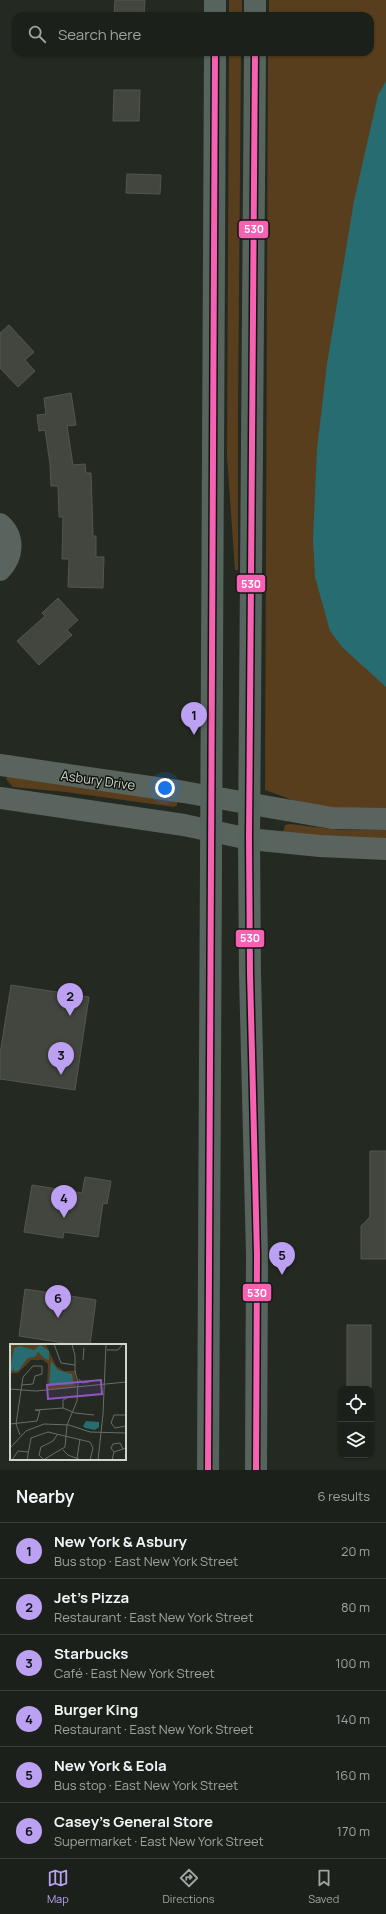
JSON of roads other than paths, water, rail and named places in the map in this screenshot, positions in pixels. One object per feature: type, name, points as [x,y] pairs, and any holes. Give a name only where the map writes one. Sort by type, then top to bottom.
[{"type":"main road","points":[[215,12],[216,0]]},
{"type":"main road","points":[[255,0],[255,12]]},
{"type":"main road","points":[[208,1470],[215,56]]},
{"type":"main road","points":[[255,56],[249,839],[250,974],[257,1255],[256,1470]]},
{"type":"street","points":[[0,524],[8,534],[11,543],[11,553],[7,562],[0,570]]},
{"type":"street","name":"Asbury Drive","points":[[0,765],[212,797],[332,818],[386,819]]},
{"type":"street","points":[[0,798],[184,825],[249,839],[320,846],[386,849]]},
{"type":"water","points":[[386,81],[386,687],[342,647],[330,631],[315,577],[313,539],[317,449],[327,364],[354,201],[378,95]]},
{"type":"place","name":"New York & Asbury","points":[[194,735]]},
{"type":"place","name":"Jet's Pizza","points":[[70,1016]]},
{"type":"place","name":"Starbucks","points":[[61,1075]]},
{"type":"place","name":"Burger King","points":[[64,1218]]},
{"type":"place","name":"New York & Eola","points":[[282,1275]]},
{"type":"place","name":"Casey's General Store","points":[[58,1318]]}]
